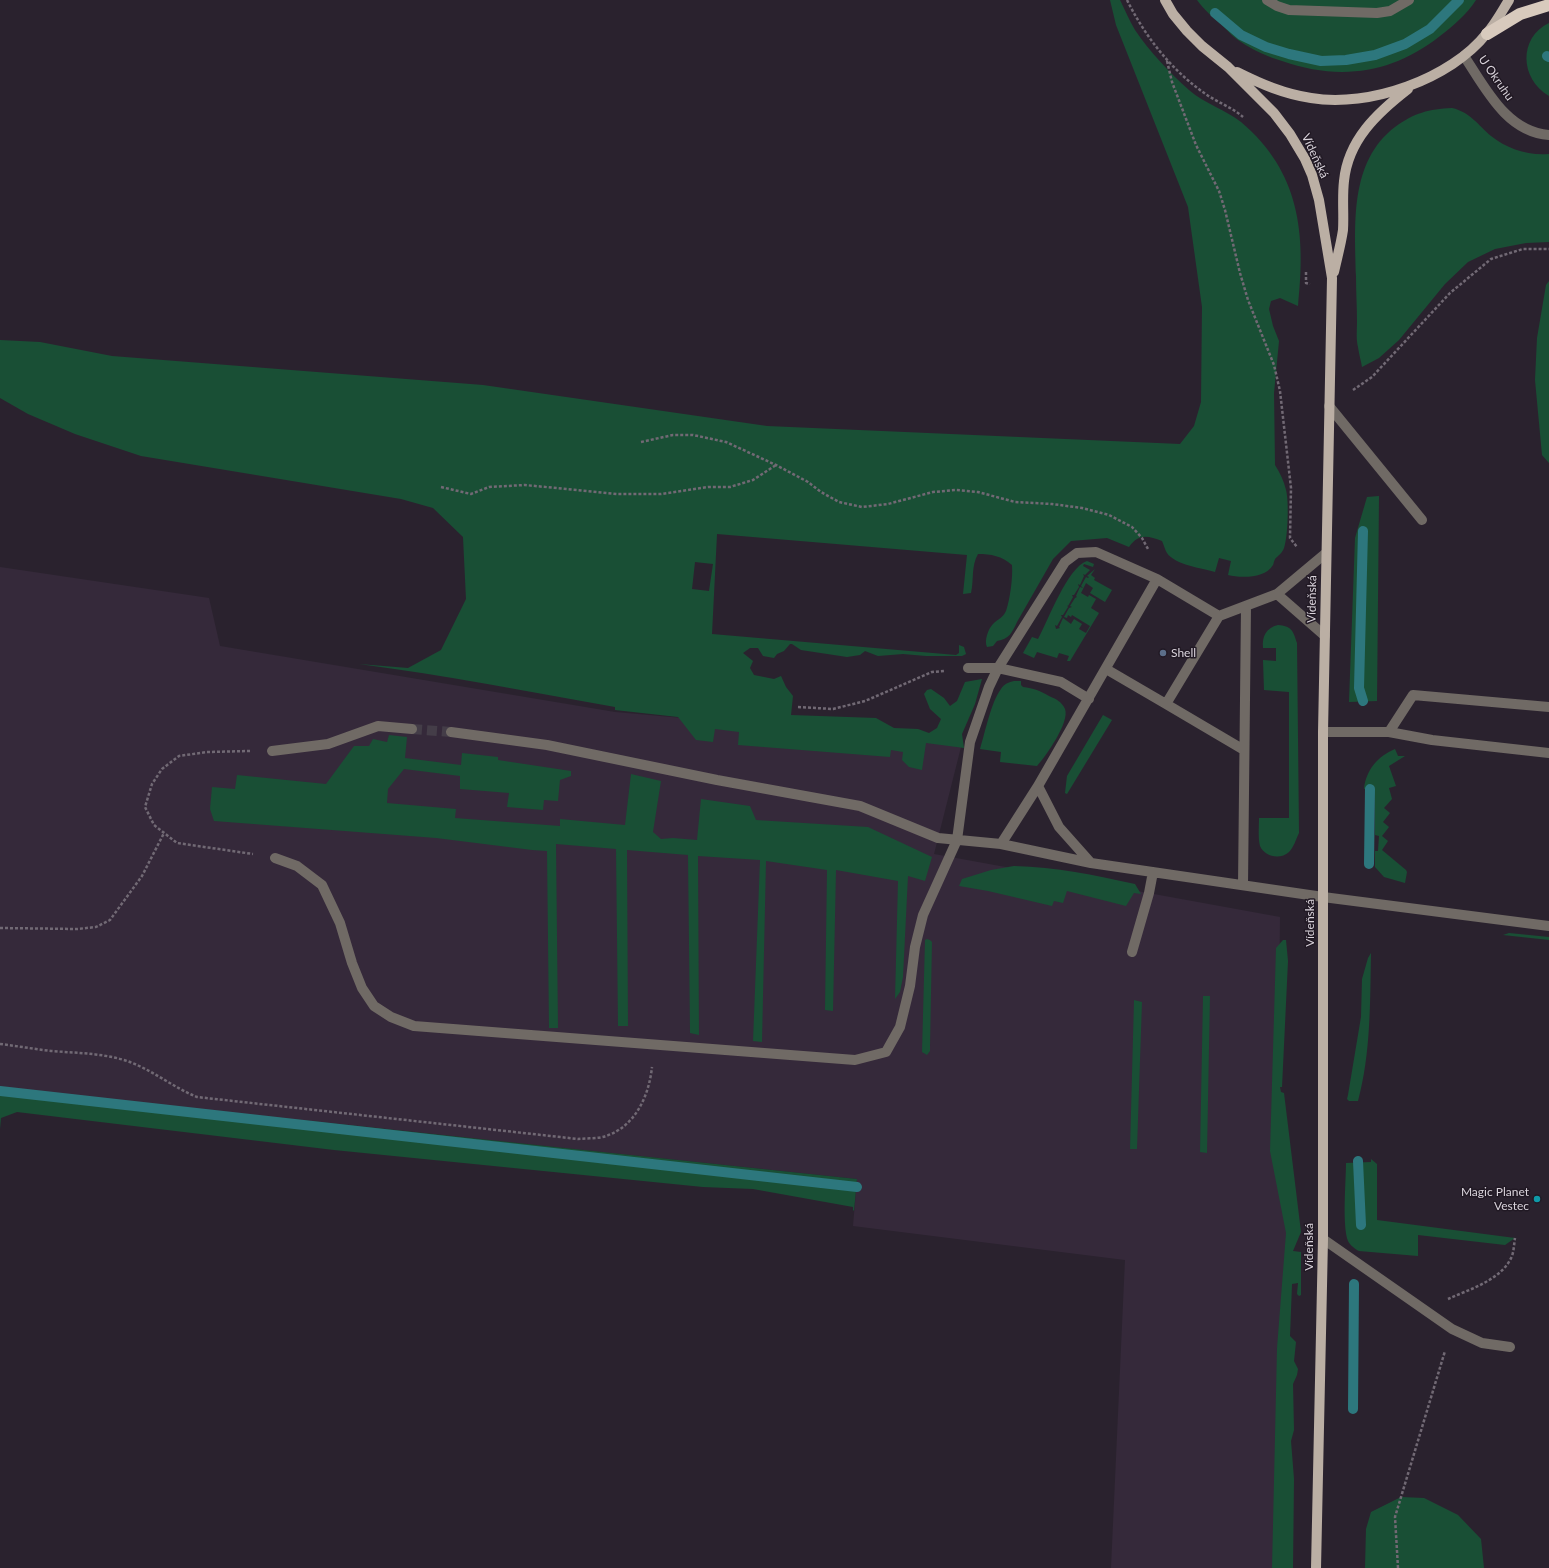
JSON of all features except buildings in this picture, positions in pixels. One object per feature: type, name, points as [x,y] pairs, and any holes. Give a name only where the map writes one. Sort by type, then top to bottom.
[{"type":"highway","points":[[1487,34],[1520,14],[1549,5]]},
{"type":"main road","name":"Vídeňská","points":[[1165,0],[1173,14],[1187,32],[1228,67],[1274,113],[1290,134],[1305,158],[1312,175],[1319,200],[1332,281],[1323,732],[1323,1239],[1316,1568]]},
{"type":"main road","name":"Vídeňská","points":[[1228,67],[1271,88],[1313,99],[1336,100],[1387,93],[1439,73],[1464,56],[1487,34],[1509,0]]},
{"type":"main road","name":"Vídeňská","points":[[1332,281],[1343,231],[1344,182],[1347,165],[1352,150],[1359,137],[1382,111],[1415,83]]},
{"type":"street","points":[[1267,0],[1277,6],[1289,10],[1377,13],[1390,11],[1409,0]]},
{"type":"street","name":"U Okruhu","points":[[1464,56],[1496,104],[1508,117],[1524,128],[1540,134],[1549,135]]},
{"type":"street","points":[[1329,406],[1422,520]]},
{"type":"street","points":[[276,858],[297,866],[322,885],[340,923],[352,963],[362,988],[374,1006],[391,1017],[414,1026],[855,1060],[886,1052],[900,1027],[910,986],[915,947],[923,915],[956,840],[970,742],[989,687],[998,668],[1065,562],[1077,552],[1096,552],[1153,577],[1219,616]]},
{"type":"street","points":[[1166,704],[1219,616],[1277,594],[1326,553]]},
{"type":"street","points":[[1001,844],[1038,786],[1089,699],[1153,577]]},
{"type":"street","points":[[1277,594],[1325,636]]},
{"type":"street","points":[[1243,885],[1246,606]]},
{"type":"street","points":[[968,668],[998,668],[1061,682],[1089,699]]},
{"type":"street","points":[[1106,669],[1244,750]]},
{"type":"street","points":[[1389,732],[1413,695],[1549,707]]},
{"type":"street","points":[[272,750],[328,744],[378,726],[412,729]]},
{"type":"street","points":[[451,732],[547,745],[717,780],[860,806],[938,838],[1001,844],[1091,863],[1323,897],[1549,926]]},
{"type":"street","points":[[1323,732],[1389,732],[1432,740],[1549,753]]},
{"type":"street","points":[[1038,786],[1059,827],[1091,863]]},
{"type":"street","points":[[1132,952],[1149,893],[1153,872]]},
{"type":"street","points":[[1323,1239],[1452,1329],[1482,1343],[1510,1347]]},
{"type":"path","points":[[1127,0],[1147,36],[1167,61],[1185,78],[1207,95],[1244,118]]},
{"type":"path","points":[[1167,61],[1172,82],[1196,145],[1219,191],[1248,300],[1274,365],[1280,391],[1291,488],[1290,538],[1313,565]]},
{"type":"path","points":[[1329,406],[1372,378],[1450,293],[1490,259],[1524,249],[1549,249]]},
{"type":"path","points":[[1306,269],[1306,284],[1332,281]]},
{"type":"path","points":[[641,442],[673,435],[692,435],[726,442],[776,465],[808,482],[821,492],[839,502],[862,507],[888,504],[933,492],[956,490],[978,492],[1015,502],[1052,504],[1082,508],[1109,515],[1132,527],[1142,538],[1150,553],[1153,577]]},
{"type":"path","points":[[441,487],[471,494],[489,487],[525,486],[617,494],[661,494],[708,487],[730,488],[753,480],[776,465]]},
{"type":"path","points":[[798,708],[833,709],[865,701],[932,672],[968,668]]},
{"type":"path","points":[[272,750],[207,752],[179,756],[162,769],[152,784],[145,807],[154,825],[177,843],[276,858]]},
{"type":"path","points":[[0,928],[77,929],[96,927],[110,920],[142,876],[164,833]]},
{"type":"path","points":[[0,1044],[52,1051],[96,1054],[124,1060],[149,1071],[185,1092],[197,1097],[578,1139],[606,1136],[625,1127],[636,1113],[646,1096],[651,1078],[654,1044]]},
{"type":"path","points":[[1424,1310],[1496,1276],[1506,1266],[1512,1255],[1515,1238]]},
{"type":"path","points":[[1398,1568],[1395,1517],[1452,1329]]},
{"type":"shaded area","points":[[0,567],[209,598],[220,646],[615,712],[962,743],[934,854],[1280,917],[1278,1083],[1294,1183],[1280,1568],[1111,1568],[1125,1260],[853,1226],[857,1179],[0,1088]]},
{"type":"green space","points":[[1110,0],[1120,0],[1133,26],[1147,46],[1160,62],[1189,90],[1241,122],[1261,141],[1276,162],[1287,183],[1295,205],[1301,253],[1298,306],[1280,298],[1271,301],[1269,309],[1273,326],[1279,341],[1274,393],[1275,465],[1283,480],[1288,502],[1288,519],[1284,548],[1275,559],[1269,570],[1258,575],[1239,577],[1228,575],[1231,561],[1219,558],[1215,572],[1189,566],[1171,557],[1167,553],[1162,541],[1148,537],[1136,539],[1129,547],[1107,538],[1071,541],[1053,559],[1010,635],[997,641],[993,646],[987,647],[986,638],[988,632],[991,626],[1005,613],[1011,588],[1012,565],[1000,558],[992,555],[978,554],[974,568],[971,593],[963,594],[967,555],[717,534],[712,634],[956,655],[959,653],[959,645],[964,647],[966,654],[962,656],[926,656],[903,654],[878,656],[865,651],[860,655],[847,657],[801,650],[792,644],[790,644],[784,651],[777,654],[774,658],[763,656],[758,648],[750,648],[743,653],[753,661],[750,668],[754,675],[774,679],[781,676],[786,687],[793,696],[791,715],[876,718],[894,728],[918,729],[929,733],[937,728],[941,719],[930,709],[924,694],[927,690],[931,689],[944,698],[950,706],[957,701],[965,682],[982,679],[975,704],[962,734],[964,748],[926,743],[922,770],[909,767],[902,760],[903,752],[891,750],[890,757],[738,745],[739,732],[715,729],[713,742],[696,740],[678,717],[615,710],[615,707],[423,673],[359,664],[408,668],[441,650],[466,599],[463,537],[433,508],[401,499],[141,456],[75,434],[28,414],[0,398],[0,340],[40,342],[112,356],[483,385],[767,426],[1180,444],[1194,426],[1201,402],[1202,307],[1188,207],[1116,25]],"holes":[[[695,562],[713,564],[709,591],[692,589]]]},
{"type":"green space","points":[[1197,0],[1476,0],[1455,24],[1422,49],[1403,59],[1384,66],[1344,72],[1324,71],[1303,67],[1266,55],[1238,40]]},
{"type":"green space","points":[[1549,23],[1549,96],[1539,89],[1532,80],[1526,59],[1532,38],[1539,30]]},
{"type":"green space","points":[[1452,108],[1469,116],[1497,141],[1504,145],[1526,153],[1549,154],[1549,242],[1526,243],[1495,249],[1468,262],[1445,284],[1399,340],[1379,358],[1362,367],[1357,344],[1355,236],[1358,196],[1362,176],[1369,158],[1380,141],[1395,127],[1415,115],[1436,109]]},
{"type":"green space","points":[[1549,281],[1549,463],[1542,455],[1535,380],[1537,338],[1546,285]]},
{"type":"green space","points":[[1379,496],[1377,701],[1349,702],[1355,538],[1367,497]]},
{"type":"green space","points":[[1087,561],[1094,564],[1093,567],[1084,564],[1083,566],[1090,570],[1085,575],[1083,574],[1084,576],[1080,585],[1078,584],[1079,587],[1074,595],[1072,595],[1073,597],[1068,606],[1067,605],[1068,607],[1063,615],[1061,615],[1062,617],[1057,626],[1055,625],[1056,629],[1060,628],[1059,627],[1063,618],[1071,624],[1074,619],[1082,624],[1079,629],[1086,633],[1090,626],[1072,615],[1071,617],[1068,615],[1067,618],[1064,617],[1069,608],[1072,607],[1070,606],[1077,597],[1076,596],[1080,587],[1083,588],[1081,586],[1086,577],[1088,578],[1089,577],[1087,576],[1095,569],[1091,575],[1095,578],[1094,580],[1112,590],[1105,602],[1090,593],[1093,588],[1086,583],[1081,593],[1096,599],[1091,608],[1099,613],[1070,661],[1067,661],[1069,656],[1059,653],[1057,658],[1037,652],[1034,658],[1023,653],[1032,637],[1038,639],[1065,584],[1072,574]]},
{"type":"green space","points":[[1278,625],[1289,628],[1297,643],[1299,833],[1289,852],[1277,857],[1265,853],[1260,846],[1259,818],[1289,818],[1289,692],[1264,690],[1263,660],[1276,661],[1276,648],[1263,648],[1263,640],[1270,628]]},
{"type":"green space","points":[[1014,681],[1021,681],[1021,685],[1023,687],[1037,690],[1054,698],[1065,709],[1066,715],[1061,730],[1046,755],[1037,766],[1000,762],[1001,752],[980,749],[991,709],[997,695],[1004,686]]},
{"type":"green space","points":[[1103,715],[1112,720],[1067,794],[1065,793],[1067,776]]},
{"type":"green space","points":[[389,735],[407,737],[405,758],[461,765],[462,753],[498,757],[498,760],[571,771],[571,776],[560,780],[558,801],[544,800],[543,810],[507,807],[509,793],[460,789],[460,776],[404,769],[388,789],[387,803],[456,809],[455,818],[560,826],[560,819],[625,825],[631,774],[661,781],[653,832],[661,839],[673,838],[697,840],[701,799],[750,806],[756,820],[868,827],[932,857],[925,881],[908,876],[903,977],[900,992],[895,999],[898,881],[836,870],[833,1011],[825,1010],[827,870],[766,861],[762,1042],[753,1041],[760,860],[698,856],[699,1035],[690,1033],[688,855],[627,850],[628,1026],[618,1026],[616,849],[556,844],[558,1028],[549,1028],[547,851],[436,838],[214,821],[210,809],[212,787],[235,789],[237,775],[326,784],[354,746],[369,746],[373,739],[387,742]]},
{"type":"green space","points":[[1395,749],[1398,756],[1405,756],[1389,766],[1396,786],[1389,788],[1392,799],[1384,808],[1390,813],[1383,822],[1389,827],[1382,836],[1388,841],[1382,850],[1406,870],[1405,883],[1384,877],[1375,867],[1375,851],[1378,851],[1379,836],[1375,835],[1375,789],[1364,789],[1367,776],[1374,764],[1383,756]]},
{"type":"green space","points":[[1014,866],[1060,870],[1135,884],[1141,894],[1134,893],[1126,906],[1067,891],[1063,903],[1054,901],[1052,906],[988,891],[959,886],[962,879],[991,870]]},
{"type":"green space","points":[[1509,933],[1549,937],[1549,940],[1503,935]]},
{"type":"green space","points":[[927,939],[932,942],[930,1051],[927,1055],[922,1052],[925,940]]},
{"type":"green space","points":[[1283,940],[1286,940],[1288,961],[1282,1087],[1280,1087],[1281,1092],[1284,1093],[1301,1232],[1293,1251],[1301,1252],[1301,1295],[1299,1296],[1297,1294],[1298,1283],[1292,1284],[1290,1336],[1296,1342],[1294,1361],[1298,1369],[1293,1384],[1294,1430],[1291,1441],[1294,1479],[1293,1568],[1272,1568],[1277,1348],[1286,1233],[1270,1151],[1276,948]]},
{"type":"green space","points":[[1371,953],[1368,1046],[1358,1101],[1349,1101],[1347,1099],[1361,1017],[1362,979]]},
{"type":"green space","points":[[1203,996],[1210,996],[1207,1153],[1200,1152]]},
{"type":"green space","points":[[1134,1000],[1142,1002],[1137,1149],[1130,1149]]},
{"type":"green space","points":[[0,1088],[857,1179],[854,1211],[853,1207],[753,1189],[703,1187],[334,1150],[17,1112],[1,1118],[0,1129]]},
{"type":"green space","points":[[1371,1159],[1377,1164],[1377,1220],[1515,1238],[1505,1245],[1418,1235],[1418,1256],[1357,1250],[1348,1241],[1346,1234],[1346,1163],[1371,1162]]},
{"type":"green space","points":[[1401,1497],[1424,1498],[1458,1515],[1481,1539],[1484,1568],[1365,1568],[1366,1529],[1371,1512]]},
{"type":"waterway","points":[[1215,13],[1241,35],[1266,47],[1321,61],[1346,60],[1375,55],[1405,44],[1430,29],[1459,0]]},
{"type":"waterway","points":[[1363,531],[1359,688],[1363,701]]},
{"type":"waterway","points":[[1369,864],[1370,789]]},
{"type":"waterway","points":[[0,1091],[857,1187]]},
{"type":"waterway","points":[[1358,1161],[1361,1225]]},
{"type":"waterway","points":[[1353,1409],[1354,1284]]},
{"type":"tunnel","points":[[412,729],[451,732]]},
{"type":"place","name":"Shell","points":[[1163,653]]},
{"type":"place","name":"Magic Planet Vestec","points":[[1537,1199]]}]
